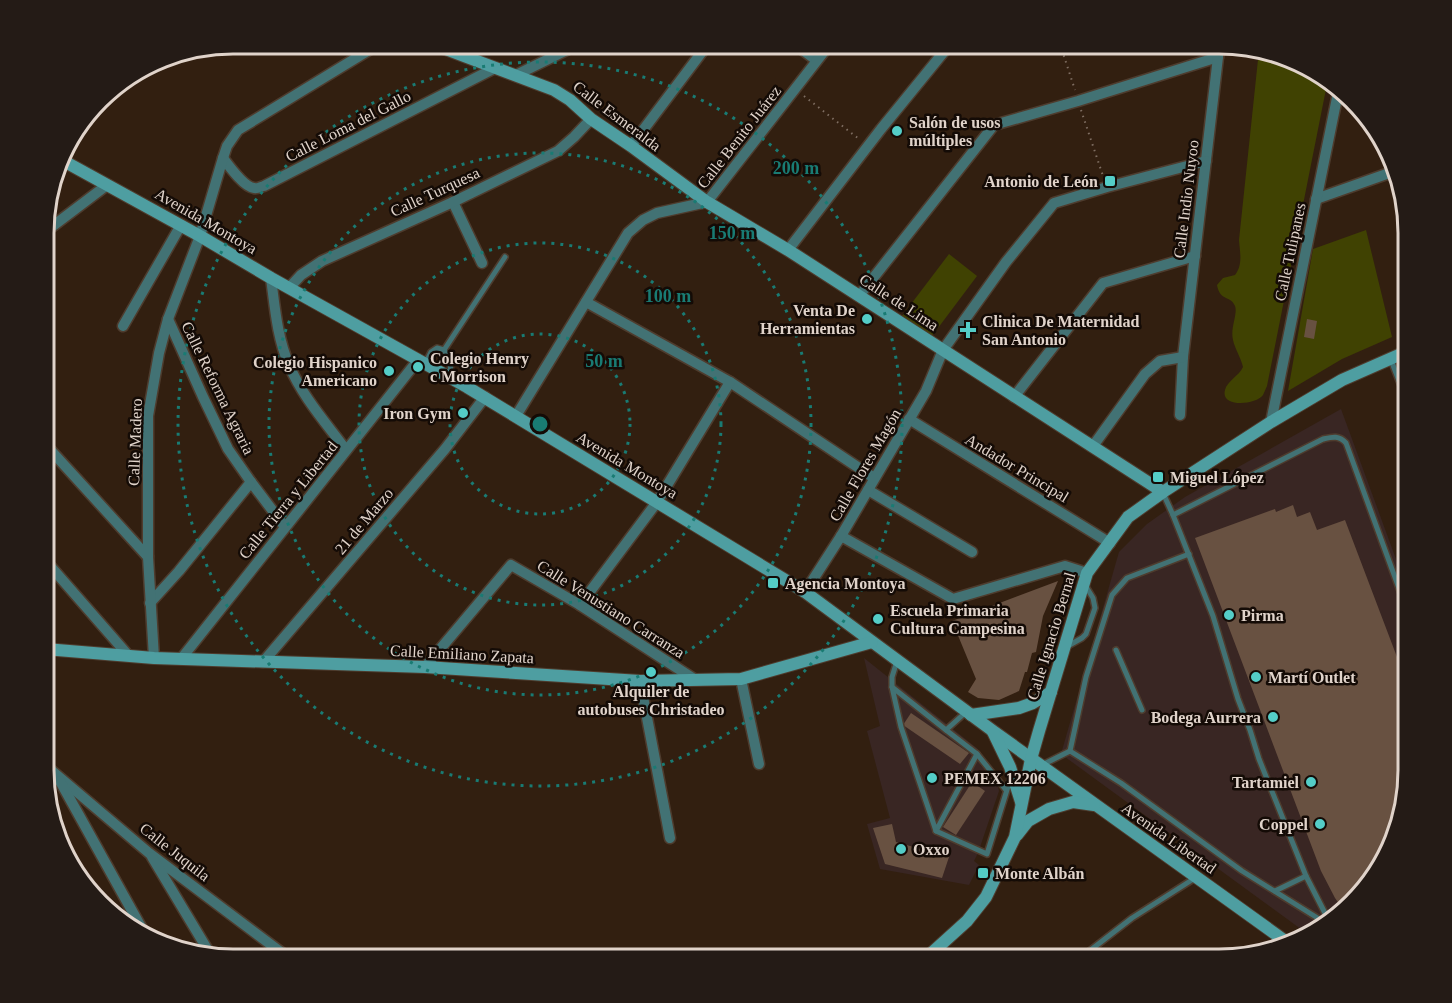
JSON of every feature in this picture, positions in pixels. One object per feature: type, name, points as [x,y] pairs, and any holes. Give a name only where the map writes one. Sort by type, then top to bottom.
[{"type":"main road","name":"Calle Esmeralda","points":[[458,54],[554,90],[707,202]]},
{"type":"main road","name":"Avenida Montoya","points":[[68,164],[485,397],[805,592],[1036,762]]},
{"type":"main road","name":"Calle de Lima","points":[[707,202],[788,250],[1163,492]]},
{"type":"main road","name":"Calle Ignacio Bernal","points":[[936,949],[967,921],[986,897],[1015,837],[1022,805],[1036,762],[1051,692],[1086,578],[1128,517],[1271,422],[1342,380],[1398,355]]},
{"type":"main road","name":"Calle Emiliano Zapata","points":[[54,649],[154,658],[425,668],[640,681],[741,679],[872,642]]},
{"type":"main road","points":[[968,713],[1019,708],[1051,692]]},
{"type":"main road","points":[[993,731],[1012,774],[1022,805]]},
{"type":"main road","name":"Avenida Libertad","points":[[1036,762],[1281,938]]},
{"type":"main road","points":[[1015,837],[1028,821],[1049,809],[1072,802],[1095,806]]},
{"type":"street","points":[[200,236],[227,146],[238,130],[363,54]]},
{"type":"street","points":[[516,75],[559,54]]},
{"type":"street","points":[[631,146],[700,54]]},
{"type":"street","points":[[808,54],[816,60]]},
{"type":"street","name":"Calle Benito Juárez","points":[[516,416],[628,233],[643,220],[657,213],[707,202],[821,54]]},
{"type":"street","points":[[788,250],[942,54]]},
{"type":"street","points":[[859,296],[994,125],[1218,57]]},
{"type":"street","name":"Calle Indio Nuyoo","points":[[1180,415],[1183,357],[1218,57]]},
{"type":"street","name":"Calle Loma del Gallo","points":[[223,158],[236,175],[248,185],[254,188],[264,186],[495,68]]},
{"type":"street","name":"Calle Tulipanes","points":[[1271,422],[1338,100]]},
{"type":"street","name":"Calle Turquesa","points":[[289,288],[301,275],[322,261],[453,202],[558,151],[591,119]]},
{"type":"street","name":"Calle Flores Magón","points":[[805,592],[841,536],[926,391],[943,350],[1006,262],[1054,203],[1206,162]]},
{"type":"street","points":[[1316,199],[1387,174]]},
{"type":"street","points":[[55,225],[107,185]]},
{"type":"street","points":[[453,202],[482,263]]},
{"type":"street","points":[[123,326],[181,225]]},
{"type":"street","name":"Calle Madero","points":[[154,658],[148,557],[148,416],[159,353],[168,319],[200,236]]},
{"type":"street","points":[[1014,397],[1103,284],[1195,256]]},
{"type":"street","points":[[271,278],[277,324],[289,365],[301,388],[346,450]]},
{"type":"street","points":[[586,302],[730,382],[874,478]]},
{"type":"street","name":"Calle Reforma Agraria","points":[[168,319],[228,449],[285,527]]},
{"type":"street","points":[[1093,446],[1145,374],[1160,361],[1183,357]]},
{"type":"street","name":"Calle Tierra y Libertad","points":[[181,659],[346,450],[421,362]]},
{"type":"street","points":[[580,604],[657,502],[730,382]]},
{"type":"street","name":"21 de Marzo","points":[[263,662],[445,449],[485,397]]},
{"type":"street","name":"Andador Principal","points":[[909,419],[1110,543]]},
{"type":"street","points":[[54,454],[148,557]]},
{"type":"street","points":[[150,603],[251,482]]},
{"type":"street","points":[[868,490],[972,552]]},
{"type":"street","points":[[841,536],[953,599],[1065,566],[1086,578]]},
{"type":"street","name":"Calle Venustiano Carranza","points":[[425,668],[511,565],[580,604],[694,679]]},
{"type":"street","points":[[54,570],[128,655]]},
{"type":"street","points":[[741,679],[759,764]]},
{"type":"street","points":[[640,681],[670,838]]},
{"type":"street","name":"Calle Juquila","points":[[54,772],[150,853],[278,949]]},
{"type":"street","points":[[57,775],[138,922]]},
{"type":"street","points":[[150,853],[206,947]]},
{"type":"lane","points":[[444,350],[505,256]]},
{"type":"lane","points":[[421,362],[437,348],[444,350],[450,360],[452,378]]},
{"type":"lane","points":[[1391,358],[1398,377]]},
{"type":"lane","points":[[1173,515],[1323,439],[1335,436],[1346,443],[1398,585]]},
{"type":"lane","points":[[1163,492],[1213,616],[1259,759],[1323,915]]},
{"type":"lane","points":[[1070,751],[1086,677],[1112,595],[1127,578],[1189,554]]},
{"type":"lane","points":[[1116,650],[1142,710]]},
{"type":"lane","points":[[897,660],[892,676],[892,687],[900,727],[936,831],[1004,860]]},
{"type":"lane","points":[[892,687],[977,754],[1006,790]]},
{"type":"lane","points":[[946,730],[968,713]]},
{"type":"lane","points":[[1036,762],[1070,751]]},
{"type":"lane","points":[[1070,751],[1120,783],[1242,871],[1320,917]]},
{"type":"lane","points":[[936,831],[977,754]]},
{"type":"lane","points":[[987,854],[1012,774]]},
{"type":"lane","points":[[1275,891],[1306,876]]},
{"type":"lane","points":[[1092,949],[1132,918],[1196,878]]},
{"type":"path","points":[[1063,54],[1107,187]]},
{"type":"path","points":[[795,89],[868,146]]},
{"type":"shaded area","points":[[1258,58],[1298,72],[1326,90],[1267,386],[1263,395],[1247,403],[1233,402],[1225,396],[1226,387],[1243,367],[1232,335],[1236,309],[1231,300],[1221,294],[1217,285],[1223,278],[1235,275],[1238,271],[1239,240]]},
{"type":"shaded area","points":[[1366,230],[1392,337],[1342,359],[1288,391],[1313,249]]},
{"type":"shaded area","points":[[949,254],[977,276],[932,336],[902,316]]},
{"type":"shaded area","points":[[1341,409],[1398,565],[1398,782],[1389,828],[1374,859],[1346,897],[1301,929],[1061,754],[1119,552],[1147,524],[1185,497]]},
{"type":"shaded area","points":[[864,658],[978,749],[981,766],[996,777],[999,791],[974,861],[979,865],[969,885],[880,869],[867,824],[890,818],[867,731],[880,726]]},
{"type":"building","points":[[1307,319],[1317,321],[1314,339],[1304,337]]},
{"type":"building","points":[[1293,505],[1297,517],[1310,512],[1317,530],[1345,520],[1398,660],[1398,782],[1395,805],[1389,828],[1374,859],[1361,879],[1339,903],[1321,871],[1195,538],[1275,509],[1276,512]]},
{"type":"building","points":[[1058,581],[1043,616],[1036,652],[1032,653],[1019,691],[999,700],[978,698],[968,692],[976,679],[952,621]]},
{"type":"building","points":[[911,713],[969,753],[960,764],[903,725]]},
{"type":"building","points":[[972,782],[985,791],[956,835],[943,827]]},
{"type":"building","name":"Oxxo","points":[[892,824],[896,842],[949,857],[942,878],[885,864],[873,828]]},
{"type":"place","name":"Salón de usos múltiples","points":[[897,131]]},
{"type":"place","name":"Antonio de León","points":[[1110,181]]},
{"type":"place","name":"Venta De Herramientas","points":[[867,319]]},
{"type":"place","name":"Clinica De Maternidad San Antonio","points":[[968,330]]},
{"type":"place","name":"Colegio Henry c Morrison","points":[[418,367]]},
{"type":"place","name":"Colegio Hispanico Americano","points":[[389,371]]},
{"type":"place","name":"Iron Gym","points":[[463,413]]},
{"type":"place","name":"Miguel López","points":[[1158,477]]},
{"type":"place","name":"Agencia Montoya","points":[[773,583]]},
{"type":"place","name":"Pirma","points":[[1229,615]]},
{"type":"place","name":"Escuela Primaria Cultura Campesina","points":[[878,619]]},
{"type":"place","name":"Alquiler de autobuses Christadeo","points":[[651,672]]},
{"type":"place","name":"Martí Outlet","points":[[1256,677]]},
{"type":"place","name":"Bodega Aurrera","points":[[1273,717]]},
{"type":"place","name":"PEMEX 12206","points":[[932,778]]},
{"type":"place","name":"Tartamiel","points":[[1311,782]]},
{"type":"place","name":"Coppel","points":[[1320,824]]},
{"type":"place","name":"Oxxo","points":[[901,849]]},
{"type":"place","name":"Monte Albán","points":[[983,873]]}]
